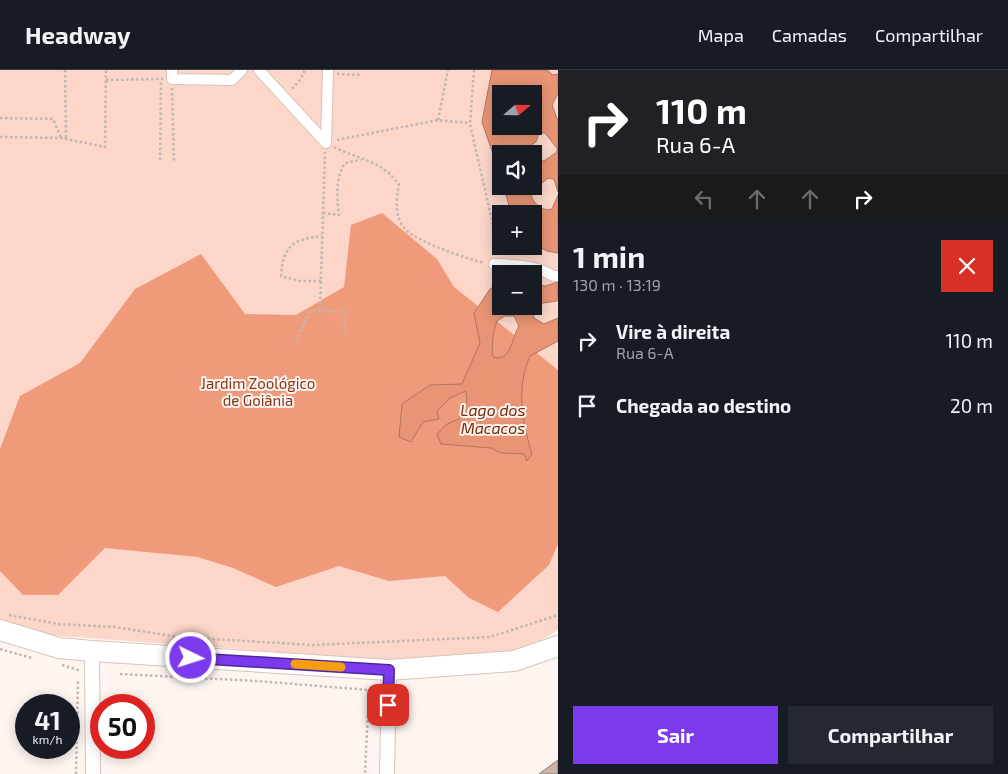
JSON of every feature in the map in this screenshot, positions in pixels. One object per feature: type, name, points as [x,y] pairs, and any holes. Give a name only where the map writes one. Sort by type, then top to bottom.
[{"type":"main road","points":[[4,622],[59,648],[389,670],[514,661],[558,646]]},
{"type":"street","points":[[172,75],[232,80],[242,70]]},
{"type":"street","points":[[261,72],[326,143]]},
{"type":"street","points":[[326,143],[328,72]]},
{"type":"street","points":[[494,264],[516,265],[558,276]]},
{"type":"street","points":[[92,651],[93,774]]},
{"type":"street","points":[[387,774],[389,670]]},
{"type":"path","points":[[65,70],[66,139]]},
{"type":"path","points":[[0,137],[61,138],[105,147],[106,70]]},
{"type":"path","points":[[160,160],[161,70]]},
{"type":"path","points":[[284,97],[300,80],[305,70]]},
{"type":"path","points":[[438,120],[448,70]]},
{"type":"path","points":[[326,143],[363,160],[376,163],[388,171],[400,185],[396,204],[406,230],[422,240],[473,261],[494,264],[493,225],[470,124],[474,70]]},
{"type":"path","points":[[328,72],[361,75]]},
{"type":"path","points":[[106,80],[161,79],[172,75],[174,162]]},
{"type":"path","points":[[0,118],[53,120],[61,138]]},
{"type":"path","points":[[326,143],[438,120],[470,124]]},
{"type":"path","points":[[320,309],[326,143]]},
{"type":"path","points":[[323,213],[338,215],[337,191],[340,169],[345,162],[363,160]]},
{"type":"path","points":[[321,281],[300,281],[281,276],[282,260],[289,246],[306,238],[322,236]]},
{"type":"path","points":[[296,341],[309,313],[320,309],[335,313],[344,311],[345,333]]},
{"type":"path","points":[[4,622],[115,627],[179,637],[313,645],[490,638],[558,615]]},
{"type":"path","points":[[76,774],[78,670]]},
{"type":"path","points":[[120,674],[257,681],[369,690],[365,774]]},
{"type":"green space","name":"Jardim Zoológico de Goiânia","points":[[0,70],[558,70],[558,630],[535,644],[499,654],[401,661],[22,632],[0,623]]},
{"type":"green space","points":[[382,213],[437,259],[454,287],[558,370],[558,544],[549,565],[498,612],[469,598],[445,576],[389,581],[339,566],[276,587],[233,568],[198,557],[105,548],[58,595],[23,595],[0,571],[0,449],[20,396],[80,363],[135,289],[201,254],[245,314],[296,315],[344,287],[351,225]]},
{"type":"water","points":[[492,70],[547,70],[553,75],[558,74],[558,93],[552,105],[558,121],[558,192],[554,179],[548,178],[542,183],[542,161],[557,152],[557,148],[545,133],[542,133],[542,85],[492,85],[492,135],[538,135],[536,142],[531,145],[492,145],[492,151],[482,122]]},
{"type":"water","points":[[506,195],[531,195],[537,205],[509,205]]},
{"type":"water","points":[[558,195],[558,253],[542,248],[542,208],[552,209]]},
{"type":"water","name":"Lago dos Macacos","points":[[558,282],[557,301],[542,303],[542,285]]},
{"type":"water","name":"Lago dos Macacos","points":[[492,288],[492,315],[534,315],[534,318],[544,324],[558,318],[558,341],[530,356],[523,380],[523,417],[532,454],[527,461],[524,454],[501,453],[491,448],[441,444],[437,434],[447,424],[459,419],[467,402],[466,391],[450,398],[437,411],[439,419],[423,422],[411,442],[399,437],[402,404],[430,385],[462,384],[480,343],[474,313]],"holes":[[[505,316],[514,316],[519,326],[507,353],[499,358],[493,357],[492,348],[497,321]]]},
{"type":"building","points":[[558,760],[558,774],[539,774]]},
{"type":"slow traffic","points":[[295,664],[341,667]]},
{"type":"route","points":[[191,658],[389,670],[388,705]]}]
